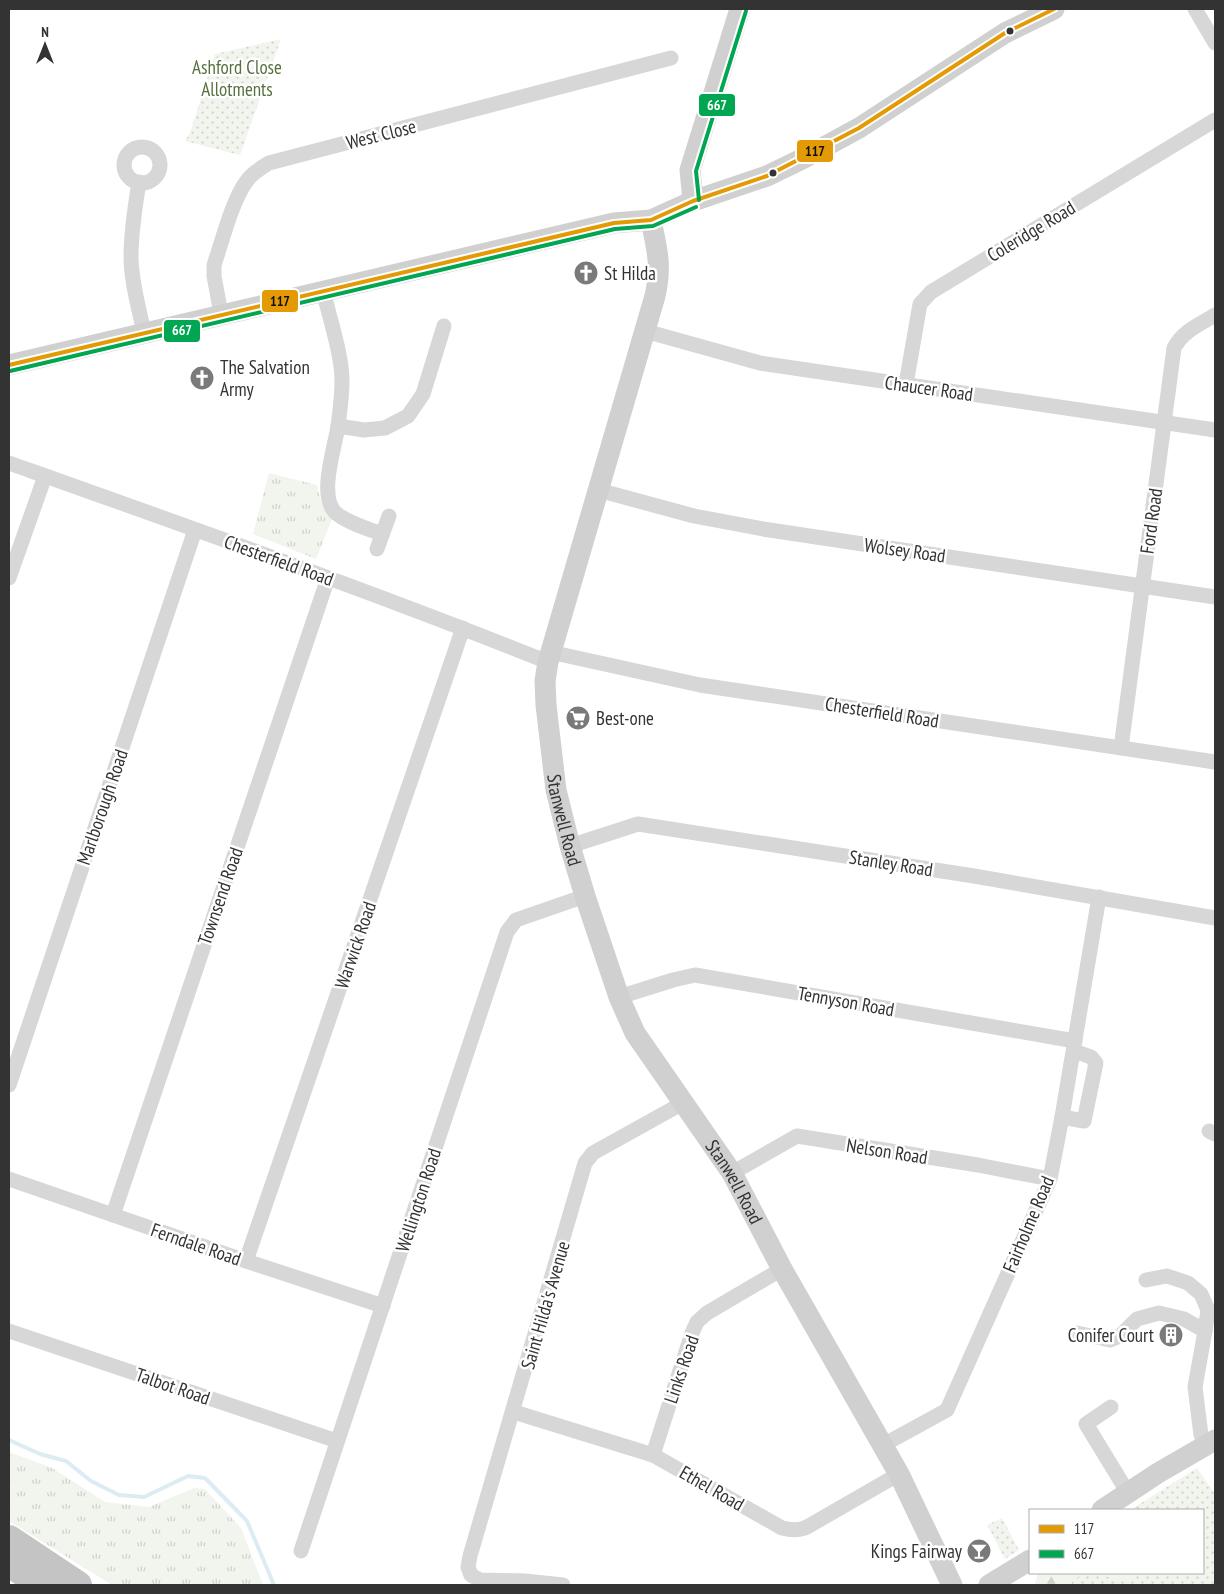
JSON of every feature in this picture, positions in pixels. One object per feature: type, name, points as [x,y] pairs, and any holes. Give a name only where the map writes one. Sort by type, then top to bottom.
[{"type":"highway","points":[[9,1539],[78,1585]]},
{"type":"highway","points":[[9,1563],[42,1585]]},
{"type":"street","points":[[693,201],[690,170],[740,9]]},
{"type":"street","points":[[9,365],[614,223],[651,220],[693,201],[767,176],[804,158],[859,128],[1005,33],[1054,9]]},
{"type":"street","points":[[1195,9],[1215,43]]},
{"type":"street","name":"West Close","points":[[221,314],[214,276],[214,265],[239,194],[246,181],[254,172],[269,162],[661,57]]},
{"type":"street","name":"Coleridge Road","points":[[906,384],[920,304],[931,292],[1215,120]]},
{"type":"street","points":[[139,182],[132,233],[131,258],[144,333]]},
{"type":"street","name":"Stanwell Road","points":[[651,220],[659,264],[659,277],[645,331],[549,657],[545,682],[550,748],[556,790],[585,896],[619,997],[635,1033],[732,1173],[782,1269],[899,1474],[952,1585]]},
{"type":"street","points":[[323,290],[342,380],[338,426],[327,480],[329,497],[334,512],[354,523],[382,534]]},
{"type":"street","name":"Ford Road","points":[[1121,748],[1174,348],[1179,339],[1194,327],[1215,315]]},
{"type":"street","points":[[338,426],[364,430],[386,428],[408,416],[423,394],[444,326]]},
{"type":"street","name":"Chaucer Road","points":[[645,331],[760,363],[1215,430]]},
{"type":"street","name":"Chesterfield Road","points":[[9,463],[463,628],[549,657],[700,685],[1215,762]]},
{"type":"street","points":[[9,578],[45,476]]},
{"type":"street","name":"Wolsey Road","points":[[598,490],[694,516],[763,529],[1215,597]]},
{"type":"street","points":[[377,549],[389,516]]},
{"type":"street","name":"Marlborough Road","points":[[9,1085],[195,530]]},
{"type":"street","name":"Townsend Road","points":[[113,1215],[328,578]]},
{"type":"street","name":"Warwick Road","points":[[246,1261],[463,628]]},
{"type":"street","name":"Stanley Road","points":[[570,846],[638,824],[964,874],[1215,918]]},
{"type":"street","name":"Wellington Road","points":[[301,1551],[507,932],[516,920],[585,896]]},
{"type":"street","name":"Fairholme Road","points":[[883,1445],[947,1410],[1050,1179],[1099,897]]},
{"type":"street","name":"Tennyson Road","points":[[619,997],[673,980],[696,975],[1074,1046],[1091,1057],[1096,1063],[1084,1122],[1062,1117]]},
{"type":"street","name":"Saint Hilda's Avenue","points":[[506,1583],[480,1580],[471,1575],[468,1567],[470,1556],[514,1412],[585,1163],[593,1154],[683,1102]]},
{"type":"street","name":"Nelson Road","points":[[732,1173],[797,1136],[1050,1179]]},
{"type":"street","name":"Ferndale Road","points":[[9,1179],[383,1306]]},
{"type":"street","name":"Links Road","points":[[653,1455],[697,1322],[707,1312],[782,1269]]},
{"type":"street","points":[[1104,1509],[1210,1442],[1201,1435],[1195,1387],[1208,1310],[1201,1294],[1188,1283],[1167,1276],[1146,1280]]},
{"type":"street","points":[[1077,1333],[1110,1340],[1120,1336],[1137,1319],[1159,1313],[1184,1319],[1205,1331]]},
{"type":"street","name":"Talbot Road","points":[[9,1332],[337,1441]]},
{"type":"street","points":[[1111,1406],[1081,1427],[1128,1493]]},
{"type":"street","name":"Ethel Road","points":[[514,1412],[653,1455],[782,1528],[789,1530],[807,1527],[899,1474]]},
{"type":"street","points":[[988,1585],[1029,1561]]},
{"type":"street","points":[[506,1583],[555,1583],[563,1585]]},
{"type":"green space","name":"Ashford Close Allotments","points":[[281,39],[240,155],[185,141],[190,133],[215,54]]},
{"type":"green space","points":[[269,473],[317,485],[322,503],[332,519],[316,559],[253,534]]},
{"type":"green space","points":[[9,1452],[52,1468],[105,1502],[149,1507],[194,1488],[205,1489],[241,1528],[263,1585],[112,1585],[9,1521]]},
{"type":"green space","points":[[1197,1468],[1215,1494],[1215,1585],[1035,1585],[1038,1574],[1204,1574],[1204,1509],[1132,1509]]},
{"type":"green space","points":[[1002,1518],[1019,1550],[1005,1559],[987,1525]]},
{"type":"green space","points":[[1038,1574],[1130,1574],[1132,1579],[1092,1575],[1077,1579],[1069,1585],[1035,1585]]},
{"type":"waterway","points":[[9,1440],[40,1454],[66,1461],[91,1481],[119,1495],[144,1497],[188,1476],[205,1478],[247,1521],[274,1585]]},
{"type":"transit line","name":"117","points":[[9,365],[614,223],[651,220],[693,201],[767,176],[859,128],[1005,33],[1054,9]]},
{"type":"transit line","name":"667","points":[[699,200],[696,171],[746,11]]},
{"type":"transit line","name":"667","points":[[10,371],[615,229],[653,226],[696,207]]},
{"type":"place","name":"St Hilda","points":[[586,273]]},
{"type":"place","name":"The Salvation Army","points":[[202,378]]},
{"type":"place","name":"Best-one","points":[[578,718]]},
{"type":"place","name":"Conifer Court","points":[[1171,1335]]},
{"type":"place","name":"Kings Fairway","points":[[979,1551]]}]
